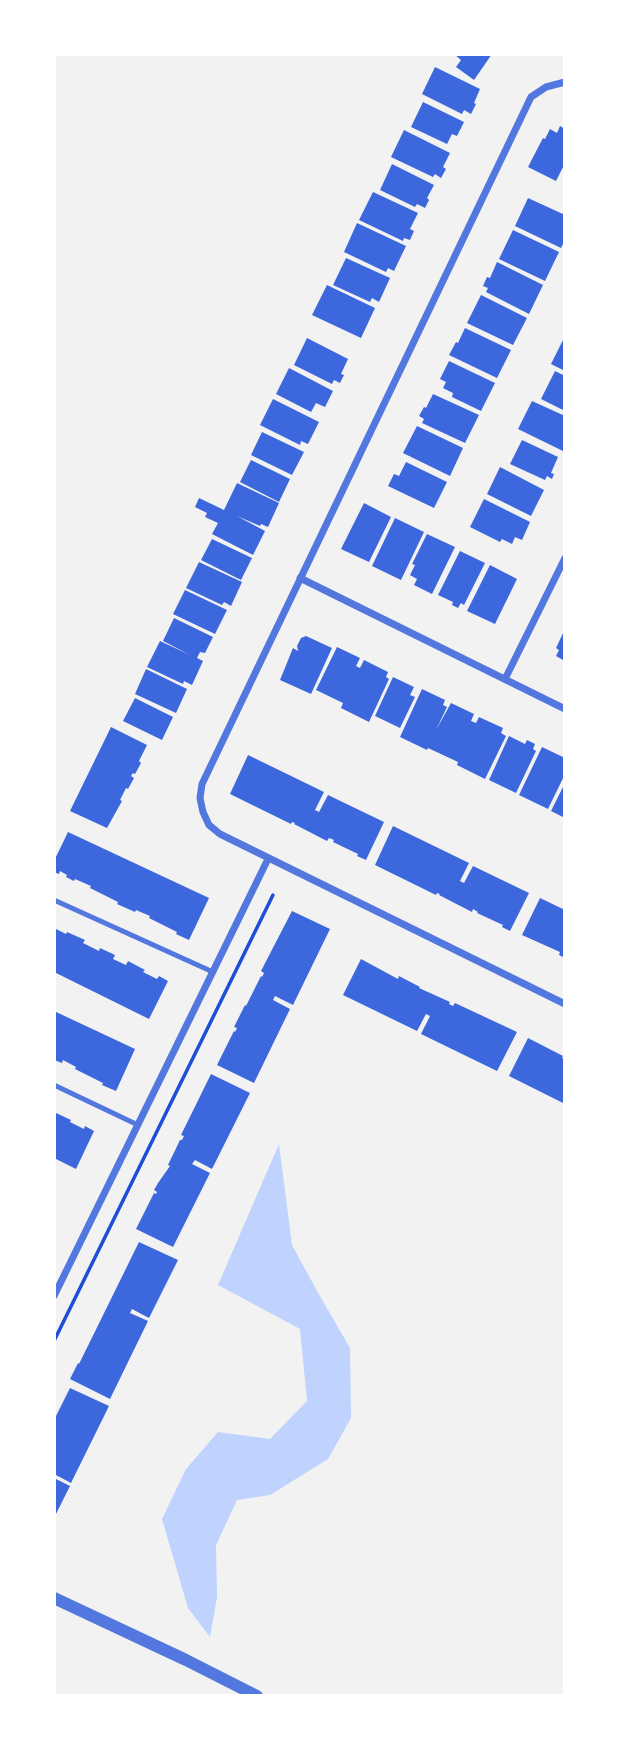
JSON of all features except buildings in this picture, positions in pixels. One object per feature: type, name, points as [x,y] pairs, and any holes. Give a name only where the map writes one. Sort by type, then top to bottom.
[{"type":"street","points":[[565,82],[546,87],[531,97],[202,784],[200,798],[209,825],[220,834],[565,1004]]},
{"type":"street","points":[[505,679],[565,558]]},
{"type":"street","points":[[300,578],[565,709]]},
{"type":"street","points":[[54,1296],[268,859]]},
{"type":"street","points":[[54,1598],[257,1696]]},
{"type":"lane","points":[[54,900],[213,972]]},
{"type":"lane","points":[[54,1085],[138,1125]]},
{"type":"lane","points":[[54,1272],[64,1276]]},
{"type":"path","points":[[54,1341],[273,895]]},
{"type":"water","points":[[279,1144],[292,1245],[350,1348],[351,1418],[328,1459],[270,1495],[237,1500],[216,1545],[217,1597],[210,1637],[188,1608],[162,1519],[186,1469],[218,1432],[270,1439],[307,1401],[300,1329],[218,1285]]}]
